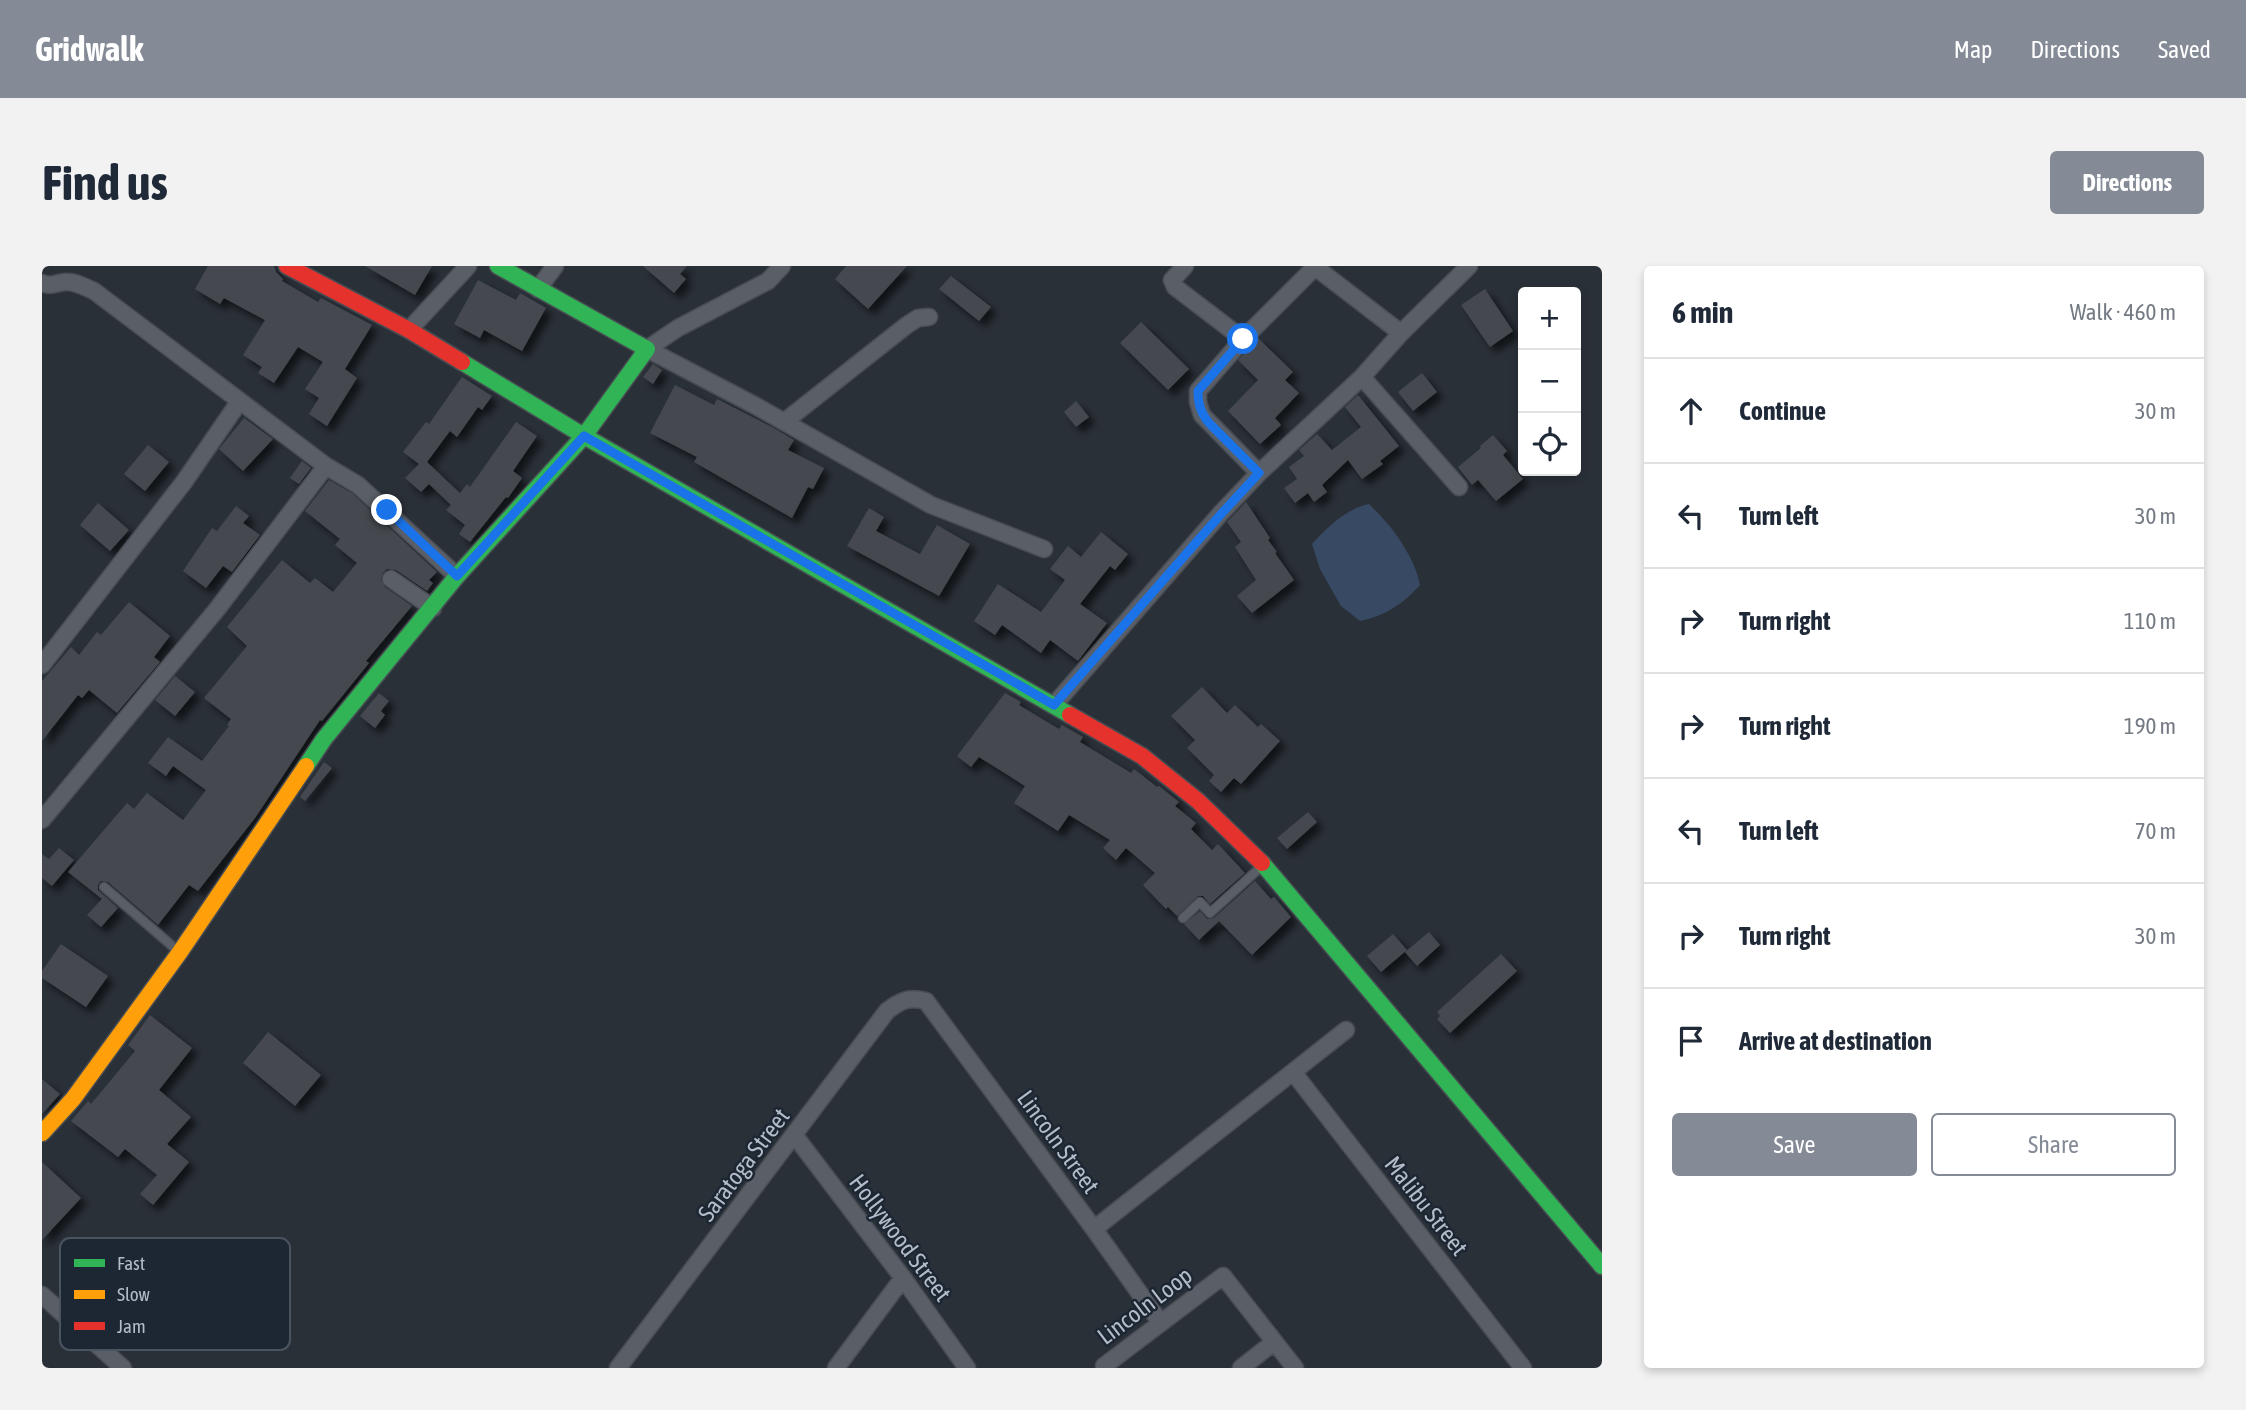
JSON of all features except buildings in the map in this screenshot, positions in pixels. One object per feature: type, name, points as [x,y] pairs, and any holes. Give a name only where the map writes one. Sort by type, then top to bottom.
[{"type":"street","points":[[287,266],[409,330],[584,436],[1142,756],[1198,801],[1264,865],[1602,1266]]},
{"type":"street","points":[[409,330],[468,266]]},
{"type":"street","points":[[498,266],[931,505],[1044,549]]},
{"type":"street","points":[[538,289],[555,266]]},
{"type":"street","points":[[42,1133],[73,1100],[180,952],[324,739],[457,576],[584,436],[647,349],[678,328],[768,281],[782,266]]},
{"type":"street","points":[[1185,266],[1172,280],[1175,286],[1243,339]]},
{"type":"street","points":[[1259,473],[1202,415],[1198,391],[1243,339],[1315,266],[1401,333]]},
{"type":"street","points":[[1054,705],[1259,473],[1362,377],[1401,333],[1469,266]]},
{"type":"street","points":[[42,284],[51,286],[64,282],[75,283],[94,291],[239,402],[368,494],[457,576]]},
{"type":"street","points":[[784,422],[907,325],[918,318],[929,317]]},
{"type":"street","points":[[1362,377],[1459,487]]},
{"type":"street","points":[[42,664],[184,482],[239,402]]},
{"type":"street","points":[[42,820],[218,608],[326,466]]},
{"type":"street","points":[[391,579],[433,608]]},
{"type":"street","name":"Saratoga Street","points":[[618,1368],[887,1011],[899,1001],[912,998]]},
{"type":"street","name":"Lincoln Street","points":[[912,998],[926,1001],[1160,1322]]},
{"type":"street","points":[[1094,1229],[1346,1030]]},
{"type":"street","name":"Malibu Street","points":[[1293,1072],[1523,1368]]},
{"type":"street","name":"Hollywood Street","points":[[795,1136],[903,1278],[967,1368]]},
{"type":"street","name":"Lincoln Loop","points":[[1106,1368],[1104,1366],[1223,1276],[1294,1368]]},
{"type":"street","points":[[836,1368],[903,1278]]},
{"type":"street","points":[[42,1295],[60,1311]]},
{"type":"street","points":[[1241,1368],[1274,1342]]},
{"type":"street","points":[[102,1350],[122,1368]]},
{"type":"lane","points":[[1183,918],[1199,902],[1210,913],[1264,865]]},
{"type":"lane","points":[[104,887],[180,952]]},
{"type":"water","points":[[1369,504],[1400,541],[1413,563],[1420,585],[1393,608],[1360,621],[1341,606],[1320,569],[1312,544],[1345,514]]},
{"type":"traffic: fast","points":[[306,766],[324,739],[457,576],[584,436],[647,349],[498,266]]},
{"type":"traffic: fast","points":[[462,362],[584,436],[1070,715]]},
{"type":"traffic: fast","points":[[1262,863],[1602,1266]]},
{"type":"traffic: slow","points":[[42,1133],[73,1099],[180,952],[306,766]]},
{"type":"traffic: jam","points":[[287,266],[409,330],[462,362]]},
{"type":"traffic: jam","points":[[1070,715],[1142,756],[1198,801],[1262,863]]},
{"type":"route","points":[[387,510],[457,576],[584,436],[1054,705],[1259,473],[1202,415],[1198,402],[1198,391],[1243,339]]}]
